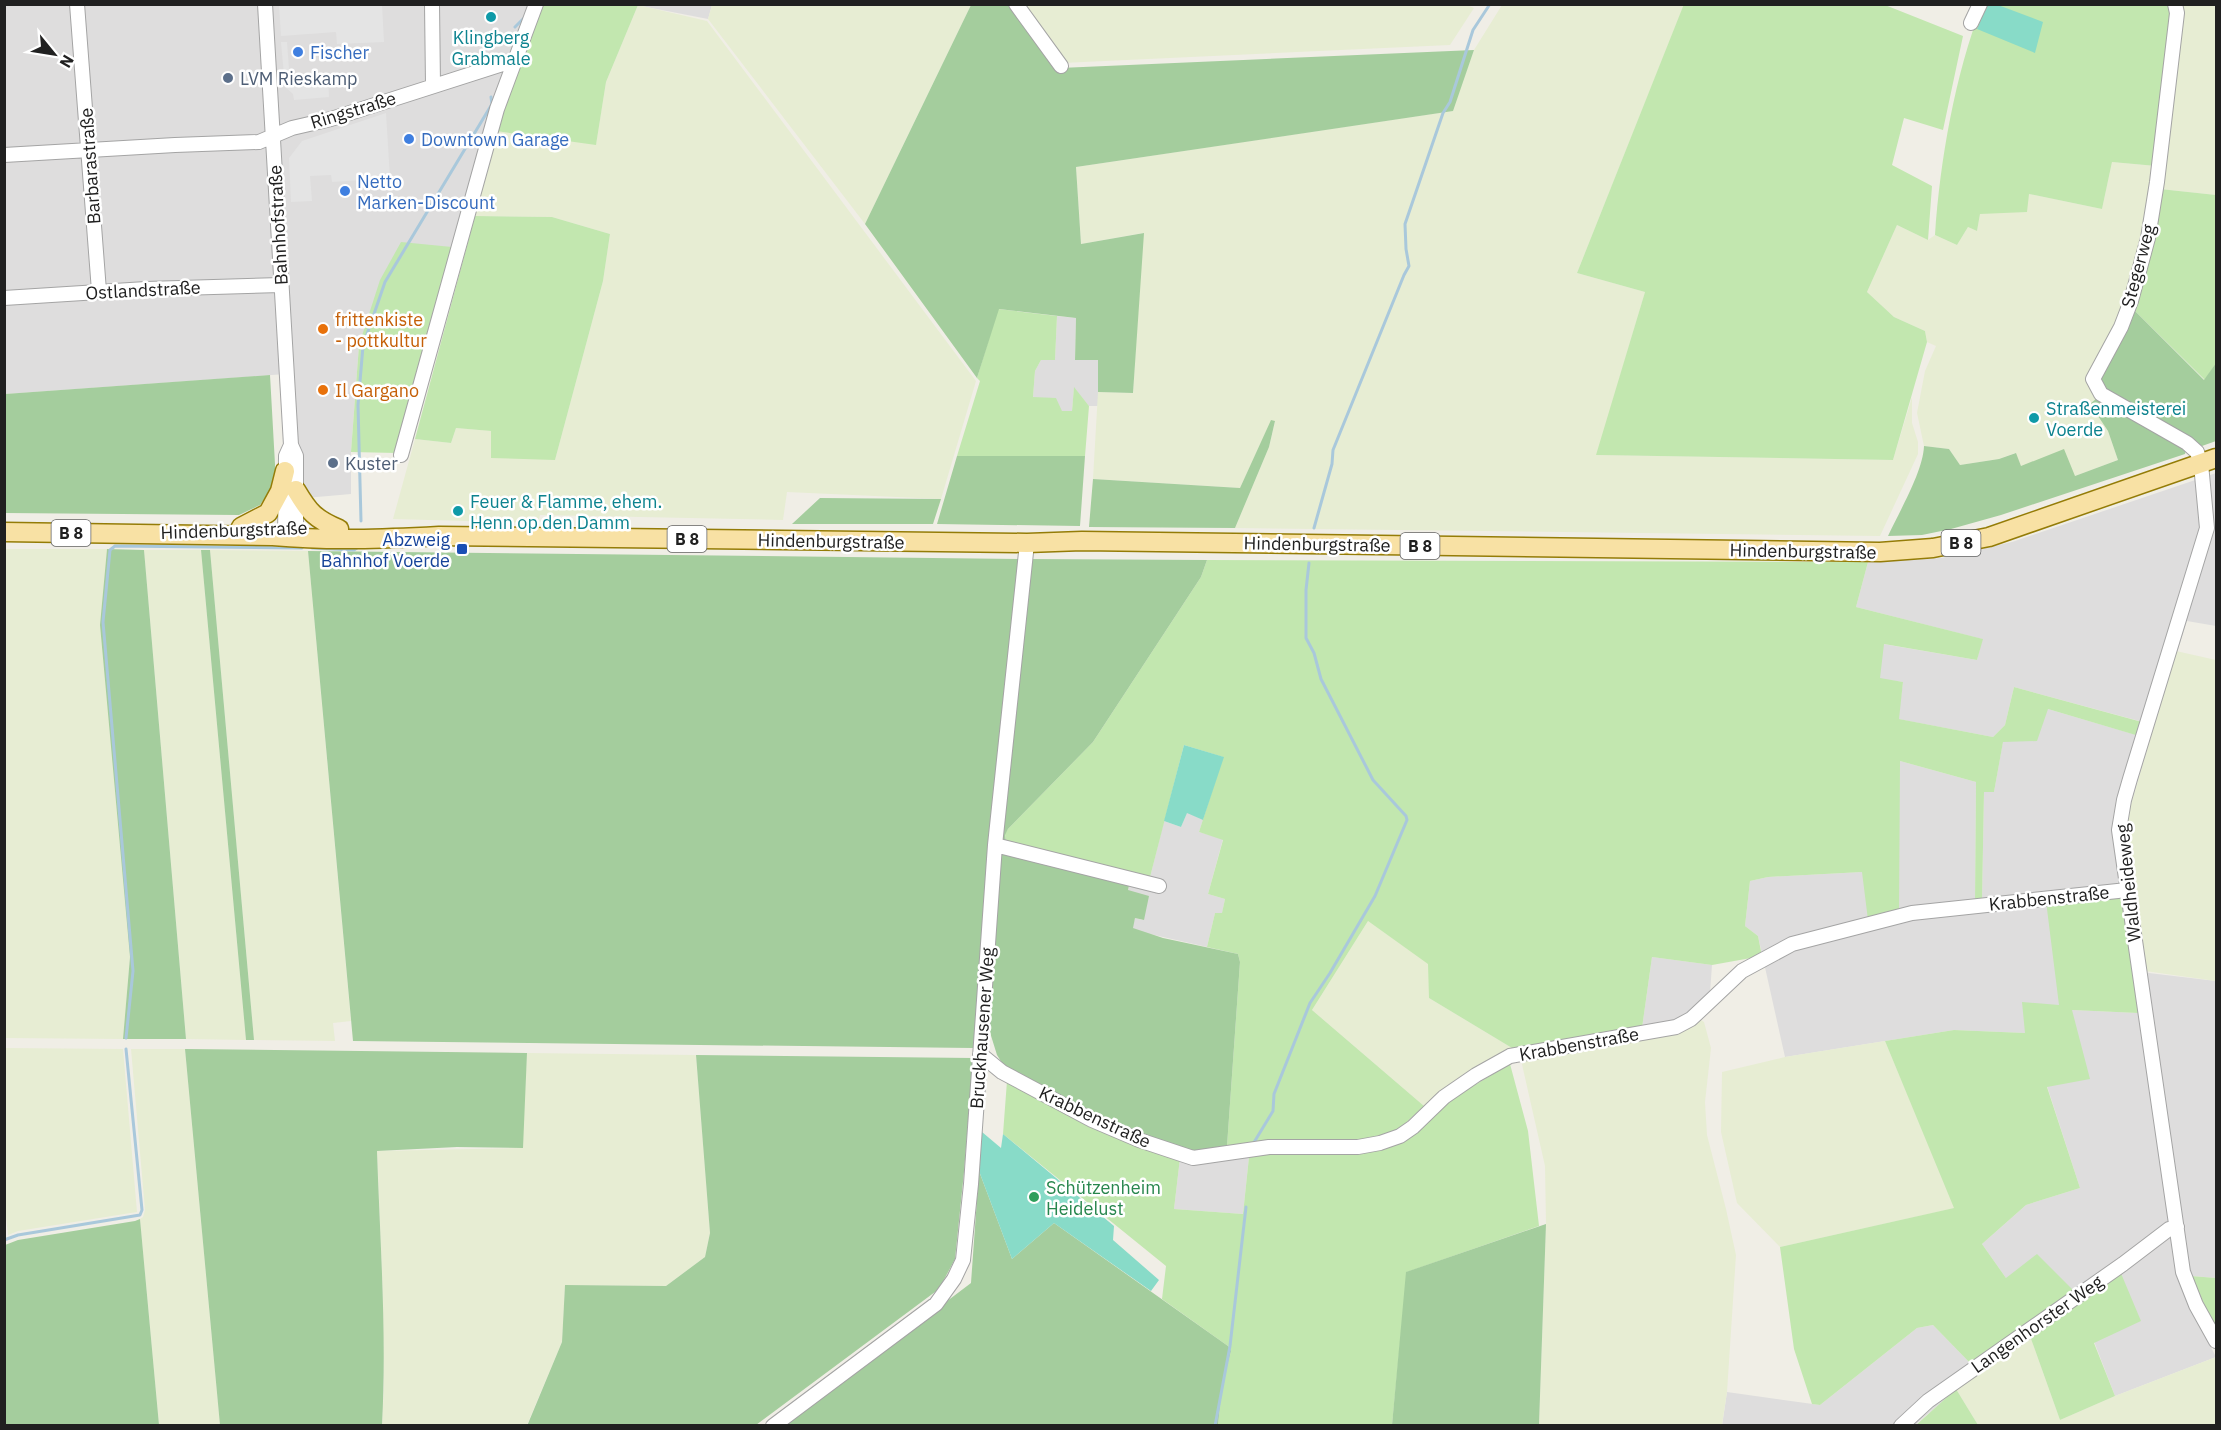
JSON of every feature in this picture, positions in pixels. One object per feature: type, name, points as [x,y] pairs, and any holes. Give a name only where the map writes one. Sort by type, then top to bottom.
[{"type":"main road","name":"Hindenburgstraße","points":[[137,533],[241,527],[383,539],[439,536],[1027,543],[1082,541],[1907,551],[1989,537],[2209,461]]},
{"type":"main road","points":[[241,527],[268,513],[280,491],[285,471]]},
{"type":"main road","points":[[296,490],[311,514],[323,523],[339,529]]},
{"type":"main road","name":"Hindenburgstraße","points":[[4,532],[291,533],[385,528],[439,536]]},
{"type":"street","name":"Barbarastraße","points":[[77,4],[99,291]]},
{"type":"street","name":"Bahnhofstraße","points":[[265,4],[291,445],[296,456],[296,490],[291,533]]},
{"type":"street","points":[[432,4],[433,85]]},
{"type":"street","points":[[401,455],[498,109],[536,4]]},
{"type":"street","points":[[1016,4],[1061,66]]},
{"type":"street","points":[[1971,23],[1980,4]]},
{"type":"street","name":"Stegerweg","points":[[2175,4],[2177,13],[2175,32],[2148,238],[2131,301],[2121,327],[2093,379],[2101,394],[2187,443],[2209,461]]},
{"type":"street","name":"Ringstraße","points":[[4,155],[259,142],[272,135],[515,60]]},
{"type":"street","name":"Ostlandstraße","points":[[4,298],[99,291],[281,285]]},
{"type":"street","name":"Bahnhofstraße","points":[[291,445],[285,456],[291,533]]},
{"type":"street","name":"Waldheideweg","points":[[2209,461],[2207,528],[2124,800],[2119,830],[2183,1272],[2196,1305],[2217,1341]]},
{"type":"street","name":"Bruckhausener Weg","points":[[773,1425],[936,1304],[954,1279],[963,1260],[995,845],[1027,543]]},
{"type":"street","points":[[995,845],[1159,886]]},
{"type":"street","name":"Krabbenstraße","points":[[980,1054],[1002,1071],[1092,1120],[1139,1140],[1193,1158],[1269,1148],[1358,1147],[1400,1136],[1413,1127],[1444,1097],[1476,1075],[1510,1056],[1676,1027],[1691,1019],[1742,971],[1792,944],[1912,913],[2127,890]]},
{"type":"street","name":"Langenhorster Weg","points":[[1901,1425],[1928,1401],[2169,1229],[2176,1227]]},
{"type":"shaded area","points":[[1988,4],[1998,5],[2043,22],[2035,53],[1977,29]]},
{"type":"shaded area","points":[[5,5],[542,5],[496,131],[465,248],[359,345],[351,452],[351,494],[294,499],[286,374],[5,394]]},
{"type":"shaded area","points":[[279,5],[382,5],[384,42],[337,44],[336,32],[281,36]]},
{"type":"shaded area","points":[[636,5],[712,5],[708,19]]},
{"type":"shaded area","points":[[281,42],[287,42],[290,82],[328,79],[329,97],[294,100],[293,94],[285,87]]},
{"type":"shaded area","points":[[386,113],[390,178],[332,182],[331,175],[310,176],[312,201],[291,202],[289,158],[302,141]]},
{"type":"shaded area","points":[[1057,316],[1076,318],[1075,360],[1098,360],[1098,406],[1089,406],[1074,388],[1072,411],[1062,411],[1033,397],[1035,371],[1041,360],[1055,360]]},
{"type":"shaded area","points":[[2216,473],[2216,626],[2187,621],[2154,725],[2014,687],[2005,725],[1993,737],[1898,719],[1903,682],[1879,679],[1883,644],[1977,660],[1982,639],[1856,607],[1868,562],[1942,558],[2012,542]]},
{"type":"shaded area","points":[[2048,709],[2150,739],[2123,832],[2133,893],[2059,1005],[2025,1033],[1954,1030],[1785,1057],[1758,936],[1745,926],[1750,881],[1768,877],[1862,872],[1900,761],[1976,782],[1975,900],[1982,900],[1984,792],[1994,792],[2003,741]]},
{"type":"shaded area","points":[[1184,745],[1224,757],[1203,820],[1187,813],[1181,827],[1164,821]]},
{"type":"shaded area","points":[[1187,812],[1203,820],[1199,832],[1223,839],[1208,894],[1225,899],[1222,914],[1215,913],[1207,947],[1132,928],[1135,918],[1143,920],[1128,890],[1131,877],[1149,881],[1164,821],[1181,827]]},
{"type":"shaded area","points":[[1652,957],[1712,965],[1710,993],[1677,1023],[1642,1028]]},
{"type":"shaded area","points":[[2132,971],[2216,981],[2216,1278],[2180,1275],[2193,1312],[2216,1357],[2115,1396],[2075,1292],[2006,1278],[1982,1244],[2026,1205],[2080,1188],[2047,1086],[2072,1010],[2138,1013]]},
{"type":"shaded area","name":"Schützenheim Heidelust","points":[[982,1132],[1001,1148],[1003,1134],[1114,1226],[1113,1240],[1159,1280],[1151,1291],[1054,1223],[1012,1259],[979,1171]]},
{"type":"shaded area","points":[[1249,1157],[1243,1214],[1174,1209],[1180,1158]]},
{"type":"shaded area","points":[[1933,1325],[1978,1371],[1915,1425],[1722,1426],[1727,1392],[1820,1405],[1917,1328]]},
{"type":"green space","points":[[1464,4],[1474,8],[1450,45],[1062,63],[1018,5]]},
{"type":"green space","points":[[1684,4],[1885,5],[1963,36],[1943,130],[1904,118],[1892,165],[1932,186],[1928,240],[1897,225],[1867,292],[1894,317],[1925,331],[1927,342],[1893,460],[1596,455],[1645,292],[1577,273]]},
{"type":"green space","points":[[542,5],[638,5],[606,82],[596,145],[496,131]]},
{"type":"green space","points":[[638,5],[707,21],[976,381],[941,499],[787,492],[783,520],[540,515],[538,523],[393,519],[415,439],[451,443],[456,428],[492,431],[555,460],[603,281],[610,234],[552,217],[475,216],[496,131],[596,144],[606,82]]},
{"type":"green space","points":[[712,5],[971,5],[865,224],[708,19]]},
{"type":"green space","points":[[971,5],[1012,5],[1060,68],[1474,50],[1453,111],[1076,167],[1081,244],[1144,233],[1133,393],[1098,392],[1098,360],[1075,360],[1076,318],[999,309],[977,378],[865,224]]},
{"type":"green space","points":[[1502,5],[1684,5],[1577,273],[1645,292],[1597,455],[1893,460],[1912,397],[1912,423],[1918,442],[1918,454],[1880,536],[1235,528],[1269,447],[1275,422],[1271,421],[1240,488],[1093,479],[1098,392],[1133,393],[1143,233],[1081,244],[1076,167],[1452,111],[1474,50]]},
{"type":"green space","points":[[1982,5],[2171,5],[2172,12],[2156,166],[2112,162],[2102,209],[2029,194],[2027,212],[1980,214],[1977,231],[1968,227],[1957,245],[1935,235],[1937,206],[1950,118],[1964,60]]},
{"type":"green space","points":[[2180,5],[2216,5],[2216,195],[2160,189]]},
{"type":"green space","points":[[2112,162],[2156,166],[2129,300],[2089,372],[2089,383],[2097,398],[2090,404],[2108,431],[2118,460],[2075,476],[2021,466],[2015,453],[1999,459],[1960,465],[1949,449],[1924,446],[1917,413],[1925,371],[1936,346],[1927,342],[1925,331],[1894,317],[1867,292],[1897,225],[1928,240],[1935,235],[1957,245],[1968,227],[1977,231],[1980,214],[2029,194],[2102,209]]},
{"type":"green space","points":[[2160,189],[2216,195],[2216,363],[2205,380],[2134,310]]},
{"type":"green space","points":[[475,216],[552,217],[610,234],[603,281],[555,460],[491,458],[491,431],[456,428],[451,443],[415,439]]},
{"type":"green space","points":[[401,242],[452,247],[397,453],[351,452],[359,345],[380,280]]},
{"type":"green space","points":[[998,309],[1057,316],[1055,360],[1041,360],[1035,371],[1033,397],[1056,398],[1062,411],[1072,411],[1074,387],[1089,406],[1085,456],[957,456],[980,381],[977,378]]},
{"type":"green space","points":[[2134,310],[2204,380],[2216,363],[2216,441],[2202,446],[2103,387],[2099,375]]},
{"type":"green space","points":[[270,375],[276,482],[260,505],[239,515],[5,513],[5,394]]},
{"type":"green space","points":[[2097,398],[2186,449],[2185,454],[2001,515],[1951,529],[1922,535],[1888,536],[1915,480],[1924,446],[1949,449],[1960,465],[1999,459],[2016,453],[2021,466],[2064,449],[2075,476],[2118,460],[2108,431],[2090,404]]},
{"type":"green space","points":[[1271,420],[1275,421],[1269,447],[1235,528],[1089,527],[1093,479],[1240,488]]},
{"type":"green space","points":[[957,456],[1085,456],[1080,526],[937,524]]},
{"type":"green space","points":[[820,498],[941,499],[933,524],[792,524]]},
{"type":"green space","points":[[5,549],[107,549],[100,625],[130,957],[123,1039],[5,1038]]},
{"type":"green space","points":[[107,549],[144,550],[186,1039],[123,1039],[130,957],[100,625]]},
{"type":"green space","points":[[144,550],[201,550],[246,1040],[186,1039]]},
{"type":"green space","points":[[201,550],[210,550],[254,1040],[246,1040]]},
{"type":"green space","points":[[210,550],[308,551],[351,1021],[333,1023],[335,1041],[254,1040]]},
{"type":"green space","points":[[308,551],[1020,559],[973,1048],[353,1041]]},
{"type":"green space","points":[[1029,559],[1207,560],[1201,577],[1093,742],[1008,829],[1005,835],[1006,842],[999,842]]},
{"type":"green space","points":[[1207,560],[1868,562],[1856,607],[1983,639],[1977,660],[1884,644],[1880,678],[1903,682],[1899,719],[1993,737],[2005,725],[2014,687],[2142,722],[2139,736],[2048,709],[2037,741],[2003,742],[1994,792],[1984,792],[1982,901],[1975,901],[1976,782],[1900,761],[1899,914],[1868,920],[1862,872],[1768,877],[1750,881],[1745,926],[1758,936],[1762,956],[1712,965],[1652,957],[1642,1028],[1517,1051],[1429,998],[1428,964],[1368,921],[1312,1010],[1424,1106],[1396,1132],[1356,1141],[1227,1146],[1240,962],[1238,954],[1207,947],[1215,913],[1222,913],[1225,899],[1208,894],[1223,840],[1199,832],[1223,757],[1184,745],[1149,881],[1006,842],[1005,834],[1093,742],[1201,577]]},
{"type":"green space","points":[[2176,651],[2216,660],[2216,981],[2145,971],[2123,832]]},
{"type":"green space","points":[[1008,850],[1130,881],[1128,890],[1149,896],[1144,920],[1135,918],[1133,928],[1163,938],[1238,954],[1240,962],[1227,1146],[1205,1154],[1171,1146],[1132,1132],[1082,1109],[1060,1095],[1020,1077],[1004,1066],[997,1055],[988,1026],[996,860]]},
{"type":"green space","points":[[2122,894],[2138,1013],[2072,1010],[2090,1079],[2047,1087],[2080,1188],[2026,1205],[1982,1244],[2006,1278],[2037,1254],[2075,1292],[1972,1365],[1933,1325],[1917,1328],[1820,1405],[1812,1404],[1794,1349],[1780,1247],[1954,1208],[1885,1041],[1954,1030],[2025,1033],[2022,1002],[2059,1005],[2046,901]]},
{"type":"green space","points":[[1368,921],[1429,964],[1429,998],[1517,1051],[1465,1073],[1424,1106],[1312,1010]]},
{"type":"green space","points":[[1698,1018],[1704,1022],[1711,1048],[1705,1102],[1707,1135],[1736,1255],[1727,1392],[1722,1425],[1539,1425],[1546,1224],[1545,1166],[1521,1060]]},
{"type":"green space","points":[[1885,1041],[1955,1208],[1780,1247],[1737,1203],[1721,1132],[1722,1072],[1785,1057]]},
{"type":"green space","points":[[4,1048],[123,1049],[137,1212],[18,1231],[8,1235],[4,1199]]},
{"type":"green space","points":[[131,1049],[185,1049],[220,1425],[159,1425],[140,1219],[145,1210]]},
{"type":"green space","points":[[185,1049],[527,1053],[523,1148],[457,1147],[377,1151],[383,1322],[382,1425],[220,1425]]},
{"type":"green space","points":[[527,1053],[696,1055],[710,1233],[705,1257],[666,1286],[565,1285],[562,1342],[527,1425],[382,1425],[383,1297],[377,1151],[522,1148]]},
{"type":"green space","points":[[696,1055],[973,1058],[955,1259],[939,1289],[756,1425],[527,1426],[562,1342],[565,1285],[666,1286],[705,1257],[710,1233]]},
{"type":"green space","points":[[1510,1064],[1528,1131],[1539,1226],[1407,1272],[1392,1425],[1218,1425],[1222,1387],[1231,1351],[1228,1346],[1162,1299],[1166,1266],[1003,1134],[1007,1081],[1180,1158],[1174,1209],[1243,1214],[1249,1157],[1256,1152],[1362,1152]]},
{"type":"green space","points":[[979,1171],[1012,1259],[1054,1223],[1228,1346],[1231,1351],[1222,1387],[1218,1425],[782,1426],[971,1283]]},
{"type":"green space","points":[[140,1219],[159,1425],[5,1425],[5,1245],[18,1240]]},
{"type":"green space","points":[[1546,1224],[1539,1425],[1392,1425],[1406,1272]]},
{"type":"green space","points":[[2120,1271],[2141,1321],[2094,1343],[2115,1396],[2060,1420],[2030,1336]]},
{"type":"green space","points":[[2191,1276],[2216,1278],[2216,1329]]},
{"type":"green space","points":[[2030,1336],[2060,1420],[2216,1357],[2216,1425],[1978,1425],[1956,1389]]},
{"type":"green space","points":[[1956,1389],[1978,1425],[1915,1426]]},
{"type":"waterway","points":[[1314,528],[1332,464],[1333,450],[1409,266],[1405,224],[1443,113],[1450,102],[1473,30],[1490,4]]},
{"type":"waterway","points":[[515,27],[524,18]]},
{"type":"waterway","points":[[361,521],[358,405],[363,346],[385,282],[492,104],[491,97]]},
{"type":"waterway","points":[[126,1038],[133,971],[103,622],[110,550],[115,546],[302,548]]},
{"type":"waterway","points":[[312,548],[354,550],[360,546]]},
{"type":"waterway","points":[[1253,1144],[1273,1111],[1274,1094],[1310,1003],[1375,896],[1407,820],[1406,816],[1373,780],[1321,679],[1314,653],[1306,638],[1306,590],[1309,563]]},
{"type":"waterway","points":[[4,1240],[18,1235],[140,1215],[142,1210],[126,1049]]},
{"type":"waterway","points":[[1215,1426],[1230,1346],[1246,1207]]},
{"type":"place","name":"Klingberg Grabmale","points":[[491,17]]},
{"type":"place","name":"Fischer","points":[[298,52]]},
{"type":"place","name":"LVM Rieskamp","points":[[228,78]]},
{"type":"place","name":"Downtown Garage","points":[[409,139]]},
{"type":"place","name":"Netto Marken-Discount","points":[[345,191]]},
{"type":"place","name":"frittenkiste - pottkultur","points":[[323,329]]},
{"type":"place","name":"Il Gargano","points":[[323,390]]},
{"type":"place","name":"Straßenmeisterei Voerde","points":[[2034,418]]},
{"type":"place","name":"Kuster","points":[[333,463]]},
{"type":"place","name":"Feuer & Flamme, ehem. Henn op den Damm","points":[[458,511]]},
{"type":"place","name":"Abzweig Bahnhof Voerde","points":[[462,549]]},
{"type":"place","name":"Schützenheim Heidelust","points":[[1034,1197]]}]
